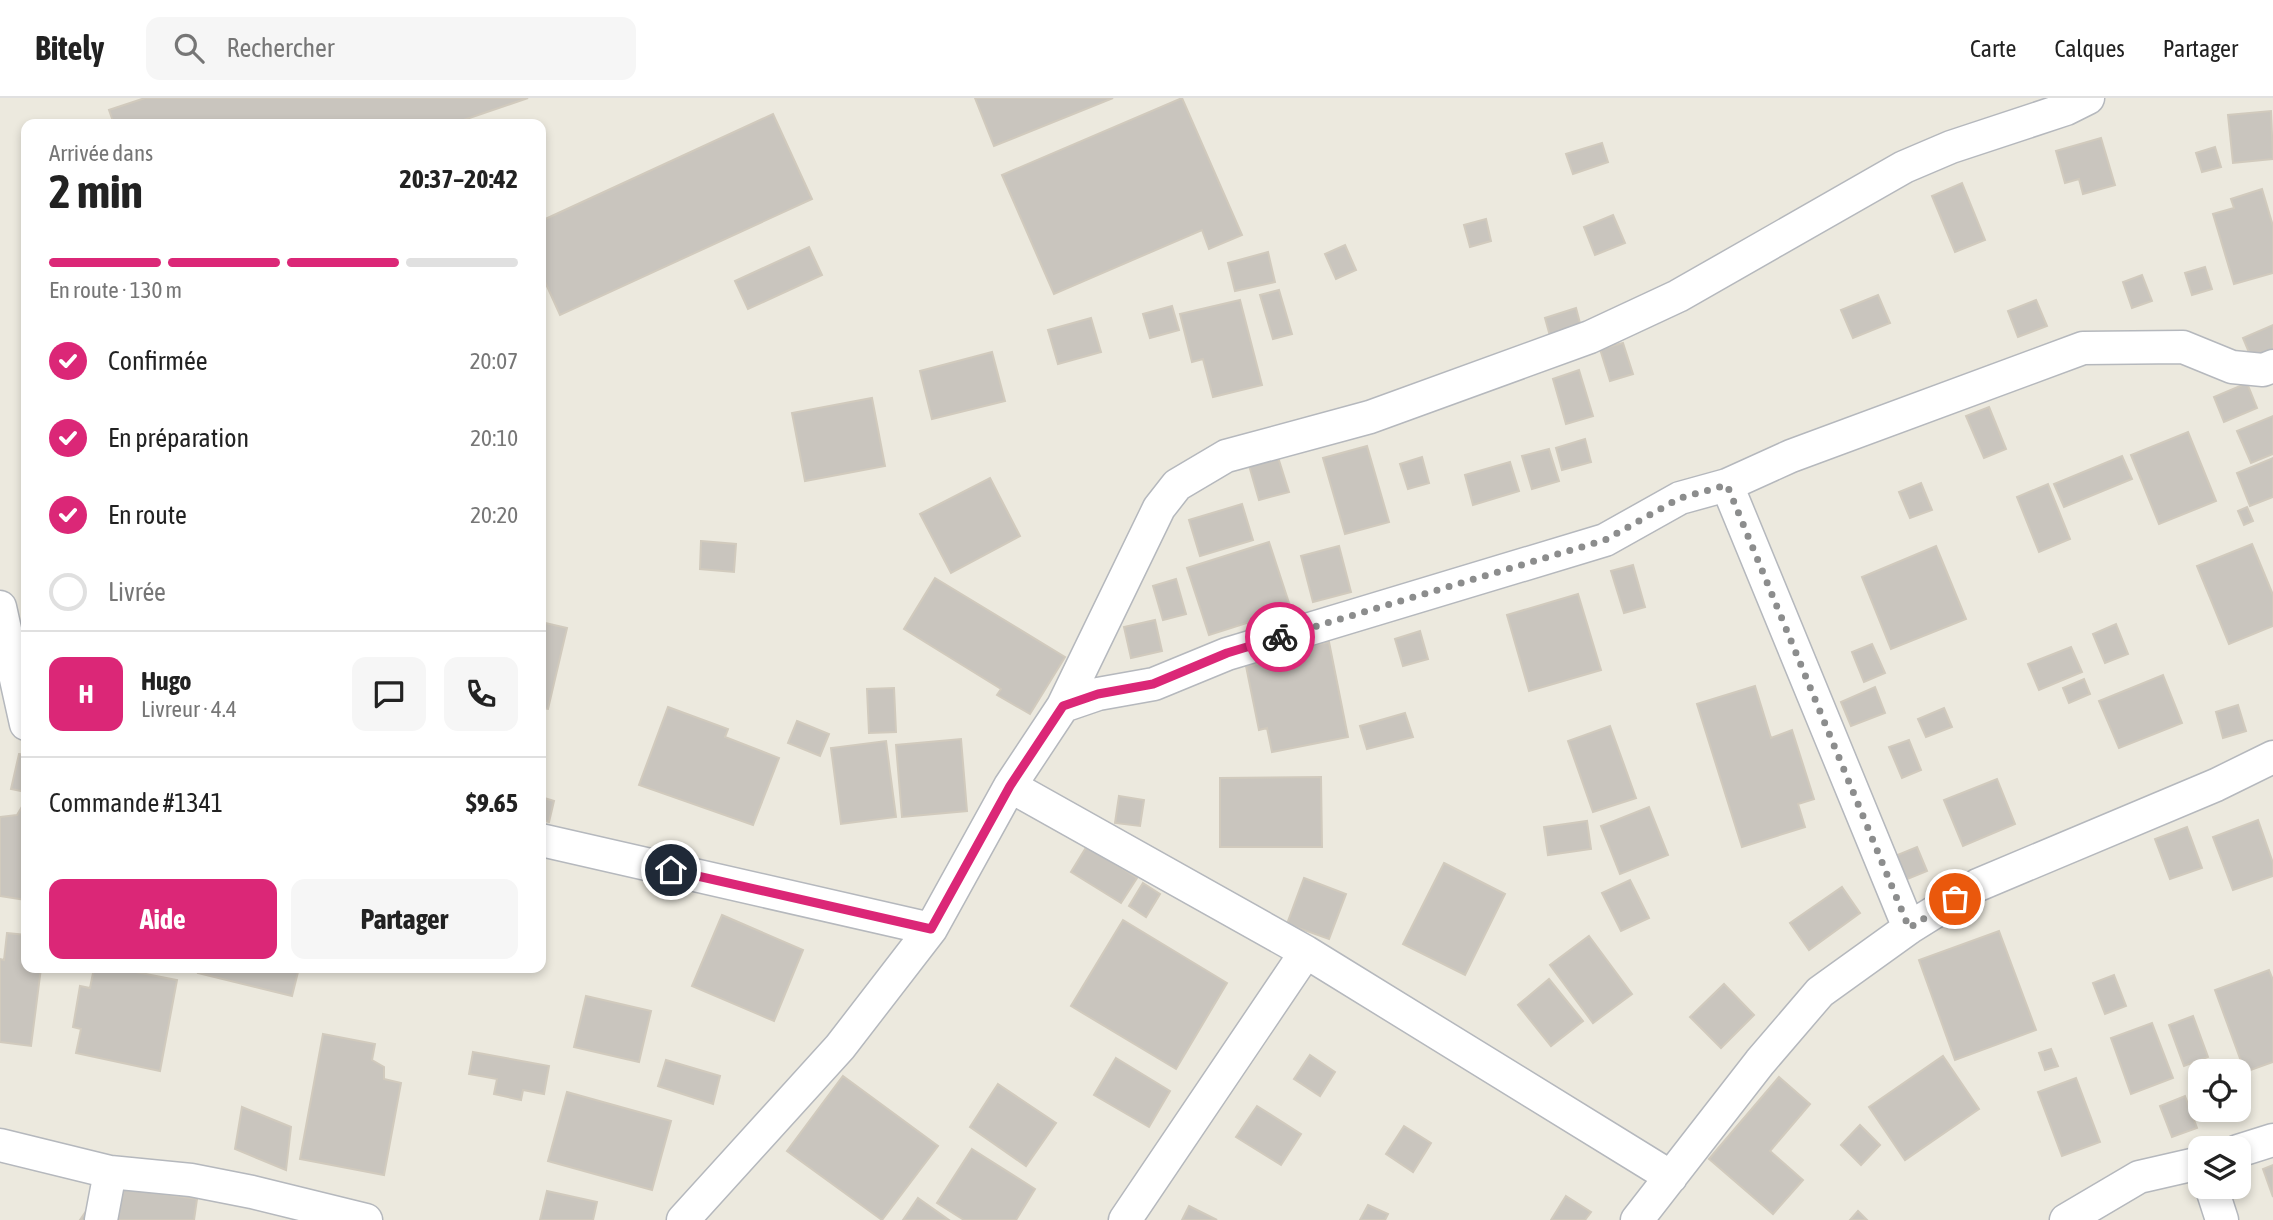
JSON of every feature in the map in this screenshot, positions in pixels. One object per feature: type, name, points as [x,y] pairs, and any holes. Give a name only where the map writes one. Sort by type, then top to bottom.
[{"type":"street","points":[[683,1220],[840,1047],[931,929],[1010,786],[1063,706],[1159,508],[1177,485],[1198,470],[1226,456],[1370,417],[1590,337],[1678,296],[1904,167],[1951,147],[2066,109],[2088,98]]},
{"type":"street","points":[[1063,706],[1098,694],[1153,684],[1227,653],[1605,540],[1680,498],[1727,485],[1791,456],[2083,348],[2183,347],[2232,367],[2263,370],[2273,366]]},
{"type":"street","points":[[1727,485],[1909,928]]},
{"type":"street","points":[[0,607],[21,702]]},
{"type":"street","points":[[0,717],[21,723]]},
{"type":"street","points":[[1637,1220],[1760,1062],[1821,992],[1909,928],[1978,885],[2216,785],[2273,757]]},
{"type":"street","points":[[1010,786],[1306,952],[1671,1177]]},
{"type":"street","points":[[546,841],[931,929]]},
{"type":"street","points":[[1125,1220],[1306,952]]},
{"type":"street","points":[[2251,1147],[2273,1140]]},
{"type":"street","points":[[0,1145],[110,1172],[191,1180],[366,1220]]},
{"type":"street","points":[[2066,1220],[2138,1177],[2188,1166]]},
{"type":"street","points":[[101,1220],[110,1172]]},
{"type":"street","points":[[2215,1199],[2222,1220]]},
{"type":"building","points":[[145,98],[528,98],[467,119],[112,119],[109,110]]},
{"type":"building","points":[[975,98],[1113,98],[994,146]]},
{"type":"building","points":[[1182,98],[1242,235],[1209,249],[1202,230],[1054,294],[1002,175]]},
{"type":"building","points":[[2271,111],[2273,159],[2233,163],[2228,115]]},
{"type":"building","points":[[773,114],[812,199],[560,315],[546,284],[546,219]]},
{"type":"building","points":[[2101,138],[2115,185],[2083,194],[2079,179],[2065,183],[2056,151]]},
{"type":"building","points":[[1602,143],[1608,162],[1573,174],[1566,154]]},
{"type":"building","points":[[2215,147],[2221,167],[2202,172],[2196,153]]},
{"type":"building","points":[[1962,183],[1985,240],[1955,252],[1932,196]]},
{"type":"building","points":[[2262,189],[2273,226],[2273,273],[2234,284],[2213,214],[2234,208],[2231,199]]},
{"type":"building","points":[[1613,215],[1625,243],[1595,255],[1584,227]]},
{"type":"building","points":[[1486,219],[1491,241],[1470,247],[1464,225]]},
{"type":"building","points":[[1345,245],[1356,270],[1336,279],[1325,254]]},
{"type":"building","points":[[809,247],[822,275],[748,309],[735,281]]},
{"type":"building","points":[[1268,252],[1275,282],[1235,291],[1228,263]]},
{"type":"building","points":[[2205,267],[2212,289],[2192,295],[2185,273]]},
{"type":"building","points":[[2142,275],[2152,301],[2132,308],[2123,282]]},
{"type":"building","points":[[1279,290],[1292,334],[1273,339],[1260,295]]},
{"type":"building","points":[[1878,295],[1890,323],[1853,338],[1841,310]]},
{"type":"building","points":[[1240,300],[1262,385],[1213,397],[1203,359],[1192,362],[1180,314]]},
{"type":"building","points":[[2036,300],[2047,326],[2018,337],[2008,311]]},
{"type":"building","points":[[1172,306],[1179,330],[1150,338],[1143,314]]},
{"type":"building","points":[[1576,308],[1581,327],[1550,336],[1545,318]]},
{"type":"building","points":[[1091,318],[1101,352],[1058,364],[1048,330]]},
{"type":"building","points":[[2273,325],[2273,354],[2253,362],[2243,338]]},
{"type":"building","points":[[1623,343],[1633,374],[1610,381],[1600,349]]},
{"type":"building","points":[[992,352],[1005,401],[932,419],[920,371]]},
{"type":"building","points":[[1579,370],[1593,416],[1566,424],[1553,379]]},
{"type":"building","points":[[2247,383],[2257,408],[2224,422],[2214,397]]},
{"type":"building","points":[[872,398],[885,466],[805,481],[792,413]]},
{"type":"building","points":[[1989,407],[2006,449],[1984,458],[1966,416]]},
{"type":"building","points":[[2273,416],[2273,454],[2251,463],[2237,431]]},
{"type":"building","points":[[2188,432],[2216,501],[2159,524],[2131,455]]},
{"type":"building","points":[[1585,439],[1591,462],[1562,470],[1556,448]]},
{"type":"building","points":[[1367,446],[1389,522],[1345,534],[1323,458]]},
{"type":"building","points":[[1549,449],[1559,481],[1532,489],[1522,456]]},
{"type":"building","points":[[1277,454],[1289,492],[1259,500],[1248,462]]},
{"type":"building","points":[[2122,456],[2132,479],[2064,507],[2054,484]]},
{"type":"building","points":[[1422,457],[1429,483],[1408,489],[1400,464]]},
{"type":"building","points":[[2273,458],[2273,497],[2250,506],[2237,473]]},
{"type":"building","points":[[1510,462],[1519,491],[1473,505],[1465,475]]},
{"type":"building","points":[[990,478],[1020,536],[951,573],[920,514]]},
{"type":"building","points":[[1921,483],[1932,510],[1910,518],[1899,492]]},
{"type":"building","points":[[2048,484],[2070,539],[2039,552],[2017,497]]},
{"type":"building","points":[[1242,504],[1253,540],[1200,556],[1189,520]]},
{"type":"building","points":[[2247,507],[2253,521],[2244,525],[2238,511]]},
{"type":"building","points":[[701,541],[736,544],[734,572],[700,569]]},
{"type":"building","points":[[1269,542],[1291,609],[1209,635],[1187,568]]},
{"type":"building","points":[[2252,544],[2273,595],[2273,626],[2229,644],[2197,566]]},
{"type":"building","points":[[1339,546],[1351,592],[1313,602],[1301,556]]},
{"type":"building","points":[[1936,546],[1966,619],[1891,649],[1862,577]]},
{"type":"building","points":[[1633,565],[1645,607],[1624,613],[1611,571]]},
{"type":"building","points":[[935,578],[1065,657],[1030,714],[997,695],[1001,689],[904,629]]},
{"type":"building","points":[[1176,579],[1186,614],[1163,620],[1153,586]]},
{"type":"building","points":[[1578,594],[1601,670],[1529,691],[1507,615]]},
{"type":"building","points":[[1155,620],[1162,651],[1131,658],[1124,627]]},
{"type":"building","points":[[546,623],[567,628],[546,709]]},
{"type":"building","points":[[2116,624],[2128,654],[2105,663],[2093,634]]},
{"type":"building","points":[[1420,631],[1428,659],[1403,666],[1395,639]]},
{"type":"building","points":[[1329,642],[1348,737],[1272,752],[1267,728],[1259,730],[1246,666],[1281,660],[1280,652]]},
{"type":"building","points":[[1872,644],[1885,673],[1864,682],[1852,652]]},
{"type":"building","points":[[2071,647],[2082,672],[2039,690],[2028,664]]},
{"type":"building","points":[[2163,675],[2182,723],[2119,748],[2099,701]]},
{"type":"building","points":[[2084,679],[2090,694],[2069,703],[2063,688]]},
{"type":"building","points":[[1755,686],[1771,738],[1792,730],[1814,799],[1798,804],[1805,827],[1742,847],[1697,704]]},
{"type":"building","points":[[1875,687],[1885,713],[1851,726],[1841,702]]},
{"type":"building","points":[[894,688],[896,732],[869,733],[867,689]]},
{"type":"building","points":[[2238,705],[2246,731],[2223,738],[2216,712]]},
{"type":"building","points":[[668,707],[728,729],[725,737],[779,758],[753,825],[639,785]]},
{"type":"building","points":[[1944,708],[1952,727],[1926,737],[1918,719]]},
{"type":"building","points":[[1405,713],[1413,737],[1367,749],[1360,726]]},
{"type":"building","points":[[797,721],[829,734],[820,756],[788,743]]},
{"type":"building","points":[[1610,726],[1636,798],[1593,812],[1568,741]]},
{"type":"building","points":[[961,739],[967,811],[902,817],[896,745]]},
{"type":"building","points":[[1909,740],[1921,770],[1902,778],[1889,747]]},
{"type":"building","points":[[886,741],[896,817],[841,824],[831,748]]},
{"type":"building","points":[[19,754],[21,754],[21,791],[11,789]]},
{"type":"building","points":[[1321,777],[1322,847],[1220,847],[1220,778]]},
{"type":"building","points":[[1997,779],[2015,824],[1963,846],[1944,800]]},
{"type":"building","points":[[1119,796],[1144,800],[1140,826],[1115,823]]},
{"type":"building","points":[[546,799],[554,801],[549,822],[546,821]]},
{"type":"building","points":[[1649,807],[1668,855],[1620,874],[1601,826]]},
{"type":"building","points":[[21,808],[21,899],[0,896],[0,817],[17,815]]},
{"type":"building","points":[[2258,820],[2273,863],[2273,876],[2233,890],[2213,837]]},
{"type":"building","points":[[1587,821],[1591,849],[1548,855],[1544,827]]},
{"type":"building","points":[[2187,827],[2202,868],[2170,879],[2155,839]]},
{"type":"building","points":[[1087,846],[1137,878],[1121,903],[1071,872]]},
{"type":"building","points":[[1917,847],[1927,871],[1905,880],[1895,856]]},
{"type":"building","points":[[1444,863],[1505,894],[1465,975],[1403,944]]},
{"type":"building","points":[[1304,878],[1346,894],[1329,939],[1287,924]]},
{"type":"building","points":[[1630,880],[1649,918],[1621,931],[1602,893]]},
{"type":"building","points":[[1143,883],[1160,894],[1146,917],[1129,906]]},
{"type":"building","points":[[1842,887],[1860,913],[1809,950],[1790,923]]},
{"type":"building","points":[[722,915],[803,950],[774,1021],[692,986]]},
{"type":"building","points":[[1123,920],[1227,983],[1176,1069],[1071,1006]]},
{"type":"building","points":[[1999,931],[2036,1030],[1955,1060],[1919,960]]},
{"type":"building","points":[[7,933],[21,934],[21,973],[40,973],[31,1046],[0,1042],[0,959],[4,960]]},
{"type":"building","points":[[1589,936],[1632,994],[1593,1023],[1550,965]]},
{"type":"building","points":[[2269,970],[2273,980],[2273,1062],[2251,1070],[2251,1059],[2240,1059],[2215,990]]},
{"type":"building","points":[[93,973],[141,973],[177,980],[160,1071],[76,1053],[81,1029],[73,1027],[80,986],[90,988]]},
{"type":"building","points":[[198,973],[298,973],[292,996]]},
{"type":"building","points":[[2114,975],[2126,1006],[2105,1014],[2093,983]]},
{"type":"building","points":[[1549,979],[1583,1021],[1551,1046],[1518,1005]]},
{"type":"building","points":[[1724,984],[1754,1015],[1721,1048],[1690,1017]]},
{"type":"building","points":[[586,996],[651,1011],[639,1062],[574,1047]]},
{"type":"building","points":[[2193,1016],[2208,1057],[2188,1059],[2188,1064],[2184,1066],[2169,1025]]},
{"type":"building","points":[[2152,1023],[2173,1078],[2131,1094],[2111,1038]]},
{"type":"building","points":[[323,1034],[375,1044],[372,1060],[384,1067],[384,1079],[401,1083],[384,1175],[300,1159]]},
{"type":"building","points":[[2051,1049],[2058,1066],[2045,1070],[2039,1053]]},
{"type":"building","points":[[473,1052],[549,1066],[544,1094],[523,1090],[521,1100],[494,1094],[497,1079],[469,1074]]},
{"type":"building","points":[[1310,1055],[1335,1072],[1320,1096],[1294,1079]]},
{"type":"building","points":[[1943,1056],[1979,1109],[1905,1160],[1869,1107]]},
{"type":"building","points":[[1116,1058],[1170,1091],[1149,1127],[1094,1095]]},
{"type":"building","points":[[666,1060],[720,1076],[713,1104],[658,1086]]},
{"type":"building","points":[[843,1076],[938,1146],[882,1220],[787,1151]]},
{"type":"building","points":[[1779,1077],[1810,1104],[1770,1151],[1803,1180],[1773,1214],[1709,1159]]},
{"type":"building","points":[[2076,1078],[2100,1142],[2062,1156],[2038,1092]]},
{"type":"building","points":[[998,1084],[1056,1123],[1026,1166],[970,1127]]},
{"type":"building","points":[[567,1092],[671,1121],[652,1190],[548,1161]]},
{"type":"building","points":[[2185,1096],[2188,1122],[2195,1122],[2197,1128],[2172,1137],[2160,1106]]},
{"type":"building","points":[[1257,1106],[1301,1134],[1281,1165],[1236,1137]]},
{"type":"building","points":[[242,1107],[291,1127],[286,1170],[235,1149]]},
{"type":"building","points":[[1860,1125],[1880,1145],[1861,1165],[1841,1145]]},
{"type":"building","points":[[1404,1126],[1431,1143],[1413,1172],[1386,1154]]},
{"type":"building","points":[[972,1149],[1035,1189],[1016,1220],[964,1220],[937,1203]]},
{"type":"building","points":[[2273,1165],[2273,1197],[2263,1169]]},
{"type":"building","points":[[120,1188],[197,1199],[194,1220],[80,1220],[91,1204]]},
{"type":"building","points":[[547,1191],[597,1202],[593,1220],[540,1220]]},
{"type":"building","points":[[1566,1196],[1591,1212],[1585,1220],[1551,1220]]},
{"type":"building","points":[[918,1198],[949,1220],[903,1220]]},
{"type":"building","points":[[1368,1205],[1388,1214],[1385,1220],[1360,1220]]},
{"type":"building","points":[[1189,1206],[1217,1220],[1182,1220]]},
{"type":"building","points":[[1858,1211],[1867,1220],[1850,1220]]},
{"type":"way so far","points":[[1280,637],[1605,540],[1680,498],[1727,485],[1909,928],[1955,899]]},
{"type":"route","points":[[671,870],[931,929],[1010,786],[1063,706],[1098,694],[1153,684],[1227,653],[1280,637]]}]
